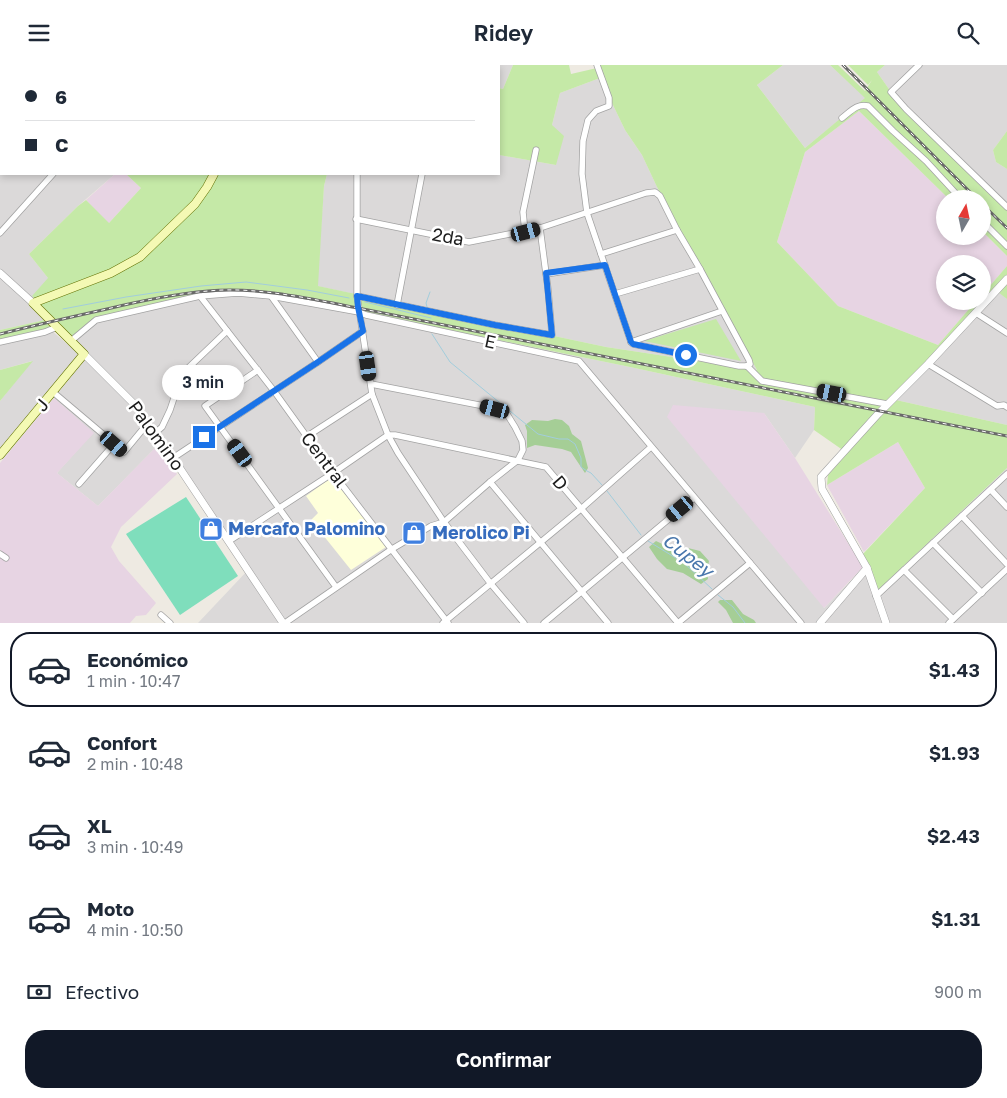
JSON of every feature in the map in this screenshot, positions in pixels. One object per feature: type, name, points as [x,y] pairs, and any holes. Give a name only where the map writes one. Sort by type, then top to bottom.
[{"type":"main road","points":[[33,303],[111,273],[140,257],[196,204],[213,175]]},
{"type":"main road","name":"Palomino","points":[[33,303],[84,354]]},
{"type":"main road","name":"J","points":[[0,455],[84,354]]},
{"type":"street","points":[[597,65],[609,98],[609,106],[596,111],[588,120],[583,141],[582,174],[588,213],[631,342],[633,344],[739,366],[747,366],[762,381],[888,404]]},
{"type":"street","points":[[918,65],[891,92],[906,109],[1007,207]]},
{"type":"street","points":[[842,119],[856,107],[868,106],[926,161],[953,190]]},
{"type":"street","points":[[526,232],[524,212],[536,150]]},
{"type":"street","points":[[0,233],[52,175]]},
{"type":"street","points":[[357,175],[357,296],[372,394],[388,435],[398,453],[444,522],[524,623]]},
{"type":"street","points":[[397,305],[422,175]]},
{"type":"street","name":"2da","points":[[356,219],[469,242],[526,232],[646,193],[655,193],[660,196],[677,230]]},
{"type":"street","points":[[357,296],[552,335],[540,228]]},
{"type":"street","points":[[601,254],[677,230],[749,360],[750,364],[747,366]]},
{"type":"street","points":[[991,230],[1007,245]]},
{"type":"street","points":[[546,273],[605,265]]},
{"type":"street","points":[[615,295],[700,269]]},
{"type":"street","name":"Palomino","points":[[0,273],[33,303]]},
{"type":"street","points":[[886,623],[867,569],[822,489],[821,477],[1007,279]]},
{"type":"street","name":"E","points":[[71,341],[96,320],[200,296],[238,293],[272,296],[359,312],[579,361],[801,623]]},
{"type":"street","name":"Central","points":[[200,296],[274,391],[306,437],[446,622]]},
{"type":"street","points":[[272,296],[318,362]]},
{"type":"street","points":[[631,342],[722,311]]},
{"type":"street","points":[[976,313],[1007,333]]},
{"type":"street","points":[[0,342],[45,332],[57,327]]},
{"type":"street","points":[[155,433],[162,427],[186,369],[227,331]]},
{"type":"street","points":[[173,458],[363,331]]},
{"type":"street","name":"Palomino","points":[[84,354],[134,404],[173,458],[284,623]]},
{"type":"street","points":[[928,364],[997,406],[1006,404]]},
{"type":"street","points":[[258,370],[205,406],[336,587]]},
{"type":"street","points":[[284,623],[392,549],[430,526],[444,522],[518,460],[523,450],[522,441],[505,411],[371,384]]},
{"type":"street","points":[[53,392],[124,452],[148,423]]},
{"type":"street","points":[[306,437],[372,394]]},
{"type":"street","points":[[229,541],[388,435]]},
{"type":"street","name":"D","points":[[388,435],[546,467],[678,623]]},
{"type":"street","points":[[79,484],[114,444]]},
{"type":"street","points":[[446,622],[582,508],[651,447]]},
{"type":"street","points":[[876,596],[1007,475]]},
{"type":"street","points":[[490,482],[608,623]]},
{"type":"street","points":[[991,490],[1007,507]]},
{"type":"street","points":[[544,623],[622,556],[694,498]]},
{"type":"street","points":[[962,517],[1007,564]]},
{"type":"street","points":[[933,543],[982,593]]},
{"type":"street","points":[[0,554],[6,558]]},
{"type":"street","points":[[678,623],[750,563]]},
{"type":"street","points":[[820,623],[867,569]]},
{"type":"street","points":[[904,570],[951,621],[1007,569]]},
{"type":"street","points":[[857,580],[865,579],[872,585]]},
{"type":"street","points":[[162,615],[170,623]]},
{"type":"shaded area","points":[[500,65],[513,65],[503,89],[500,88]]},
{"type":"shaded area","points":[[783,65],[830,65],[866,98],[805,148],[757,85]]},
{"type":"shaded area","points":[[885,65],[1007,65],[1007,131],[993,150],[996,162],[1007,169],[1007,207],[891,92],[877,72]]},
{"type":"shaded area","points":[[600,78],[625,130],[642,155],[657,187],[757,370],[606,347],[317,286],[324,186],[327,175],[500,175],[500,155],[556,165],[552,125],[560,93]]},
{"type":"shaded area","points":[[859,111],[940,190],[936,190],[936,245],[991,245],[991,240],[1007,256],[1007,266],[991,285],[991,255],[936,255],[936,310],[968,310],[938,345],[838,306],[777,242],[805,152]]},
{"type":"shaded area","points":[[0,175],[114,175],[78,206],[29,254],[48,278],[54,318],[0,330]]},
{"type":"shaded area","points":[[114,175],[127,175],[141,188],[108,224],[86,200]]},
{"type":"shaded area","points":[[998,291],[1007,299],[1007,425],[896,400],[980,310],[991,310],[991,298]]},
{"type":"shaded area","points":[[233,295],[276,299],[366,313],[815,407],[814,430],[795,458],[764,413],[824,608],[867,564],[879,589],[1007,468],[1007,623],[198,623],[248,570],[137,403],[74,341],[96,320],[163,304]]},
{"type":"shaded area","points":[[52,331],[80,355],[0,455],[0,401],[32,361],[0,370],[0,343]]},
{"type":"shaded area","points":[[85,360],[130,405],[158,445],[98,506],[57,473],[93,433],[54,398]]},
{"type":"shaded area","points":[[54,398],[94,433],[57,473],[98,506],[158,445],[177,474],[121,527],[111,547],[119,561],[156,603],[146,615],[136,616],[130,623],[0,623],[0,558],[2,551],[0,550],[0,463]]},
{"type":"shaded area","points":[[673,405],[764,413],[795,458],[863,567],[824,608],[667,417]]},
{"type":"shaded area","points":[[898,442],[925,488],[864,552],[827,485]]},
{"type":"shaded area","points":[[332,477],[386,547],[351,570],[311,520],[318,513],[306,496]]},
{"type":"green space","points":[[513,65],[569,65],[571,74],[597,68],[597,65],[783,65],[757,85],[805,148],[865,98],[830,65],[838,65],[865,91],[872,80],[868,85],[848,65],[885,65],[877,72],[891,92],[990,190],[940,190],[859,111],[805,152],[777,242],[838,306],[938,345],[968,310],[981,310],[896,400],[1007,425],[1007,468],[878,590],[863,554],[925,488],[898,442],[827,485],[828,475],[847,453],[814,430],[815,407],[366,313],[276,299],[233,295],[163,304],[96,320],[74,341],[57,327],[0,343],[0,330],[54,318],[32,296],[48,278],[29,254],[86,200],[109,223],[141,188],[127,175],[327,175],[324,186],[318,286],[606,347],[757,370],[657,187],[642,155],[625,130],[600,78],[560,93],[552,125],[564,136],[556,165],[500,155],[500,88],[503,89]]},
{"type":"green space","points":[[1007,131],[1007,169],[996,162],[993,150]]},
{"type":"green space","points":[[991,191],[1007,207],[1007,256],[991,240]]},
{"type":"green space","points":[[1007,266],[1007,299],[998,292],[991,299],[991,285]]},
{"type":"green space","points":[[716,319],[741,361],[644,341]]},
{"type":"green space","points":[[33,361],[0,401],[0,370]]},
{"type":"green space","points":[[532,420],[548,421],[562,420],[569,426],[572,434],[581,441],[588,468],[585,473],[571,452],[535,445],[527,448],[525,425]]},
{"type":"green space","points":[[186,497],[238,576],[180,615],[126,534]]},
{"type":"green space","points":[[656,541],[673,549],[688,548],[700,551],[709,561],[708,579],[701,584],[683,573],[667,569],[649,547]]},
{"type":"green space","points":[[720,600],[732,600],[743,614],[756,623],[733,623],[726,610],[718,602]]},
{"type":"waterway","points":[[63,309],[126,297],[201,286],[246,282],[349,298]]},
{"type":"waterway","name":"Cupey","points":[[427,307],[426,303],[430,292]]},
{"type":"waterway","points":[[365,302],[431,318]]},
{"type":"waterway","name":"Cupey","points":[[432,334],[450,362],[538,434],[568,439],[575,444],[581,458],[581,467],[591,473],[602,485]]},
{"type":"waterway","name":"Cupey","points":[[607,491],[641,535]]},
{"type":"waterway","name":"Cupey","points":[[648,541],[684,563],[712,589]]},
{"type":"waterway","name":"Cupey","points":[[718,595],[733,607],[745,623]]},
{"type":"railway","points":[[843,65],[968,190]]},
{"type":"railway","points":[[991,213],[1007,228]]},
{"type":"railway","points":[[0,334],[170,296],[195,292],[245,290],[322,301],[1007,436]]},
{"type":"place","name":"Mercafo Palomino","points":[[211,529]]},
{"type":"place","name":"Merolico Pi","points":[[414,533]]},
{"type":"route","points":[[204,437],[363,331],[357,296],[552,335],[546,273],[605,265],[631,342],[686,355]]}]
